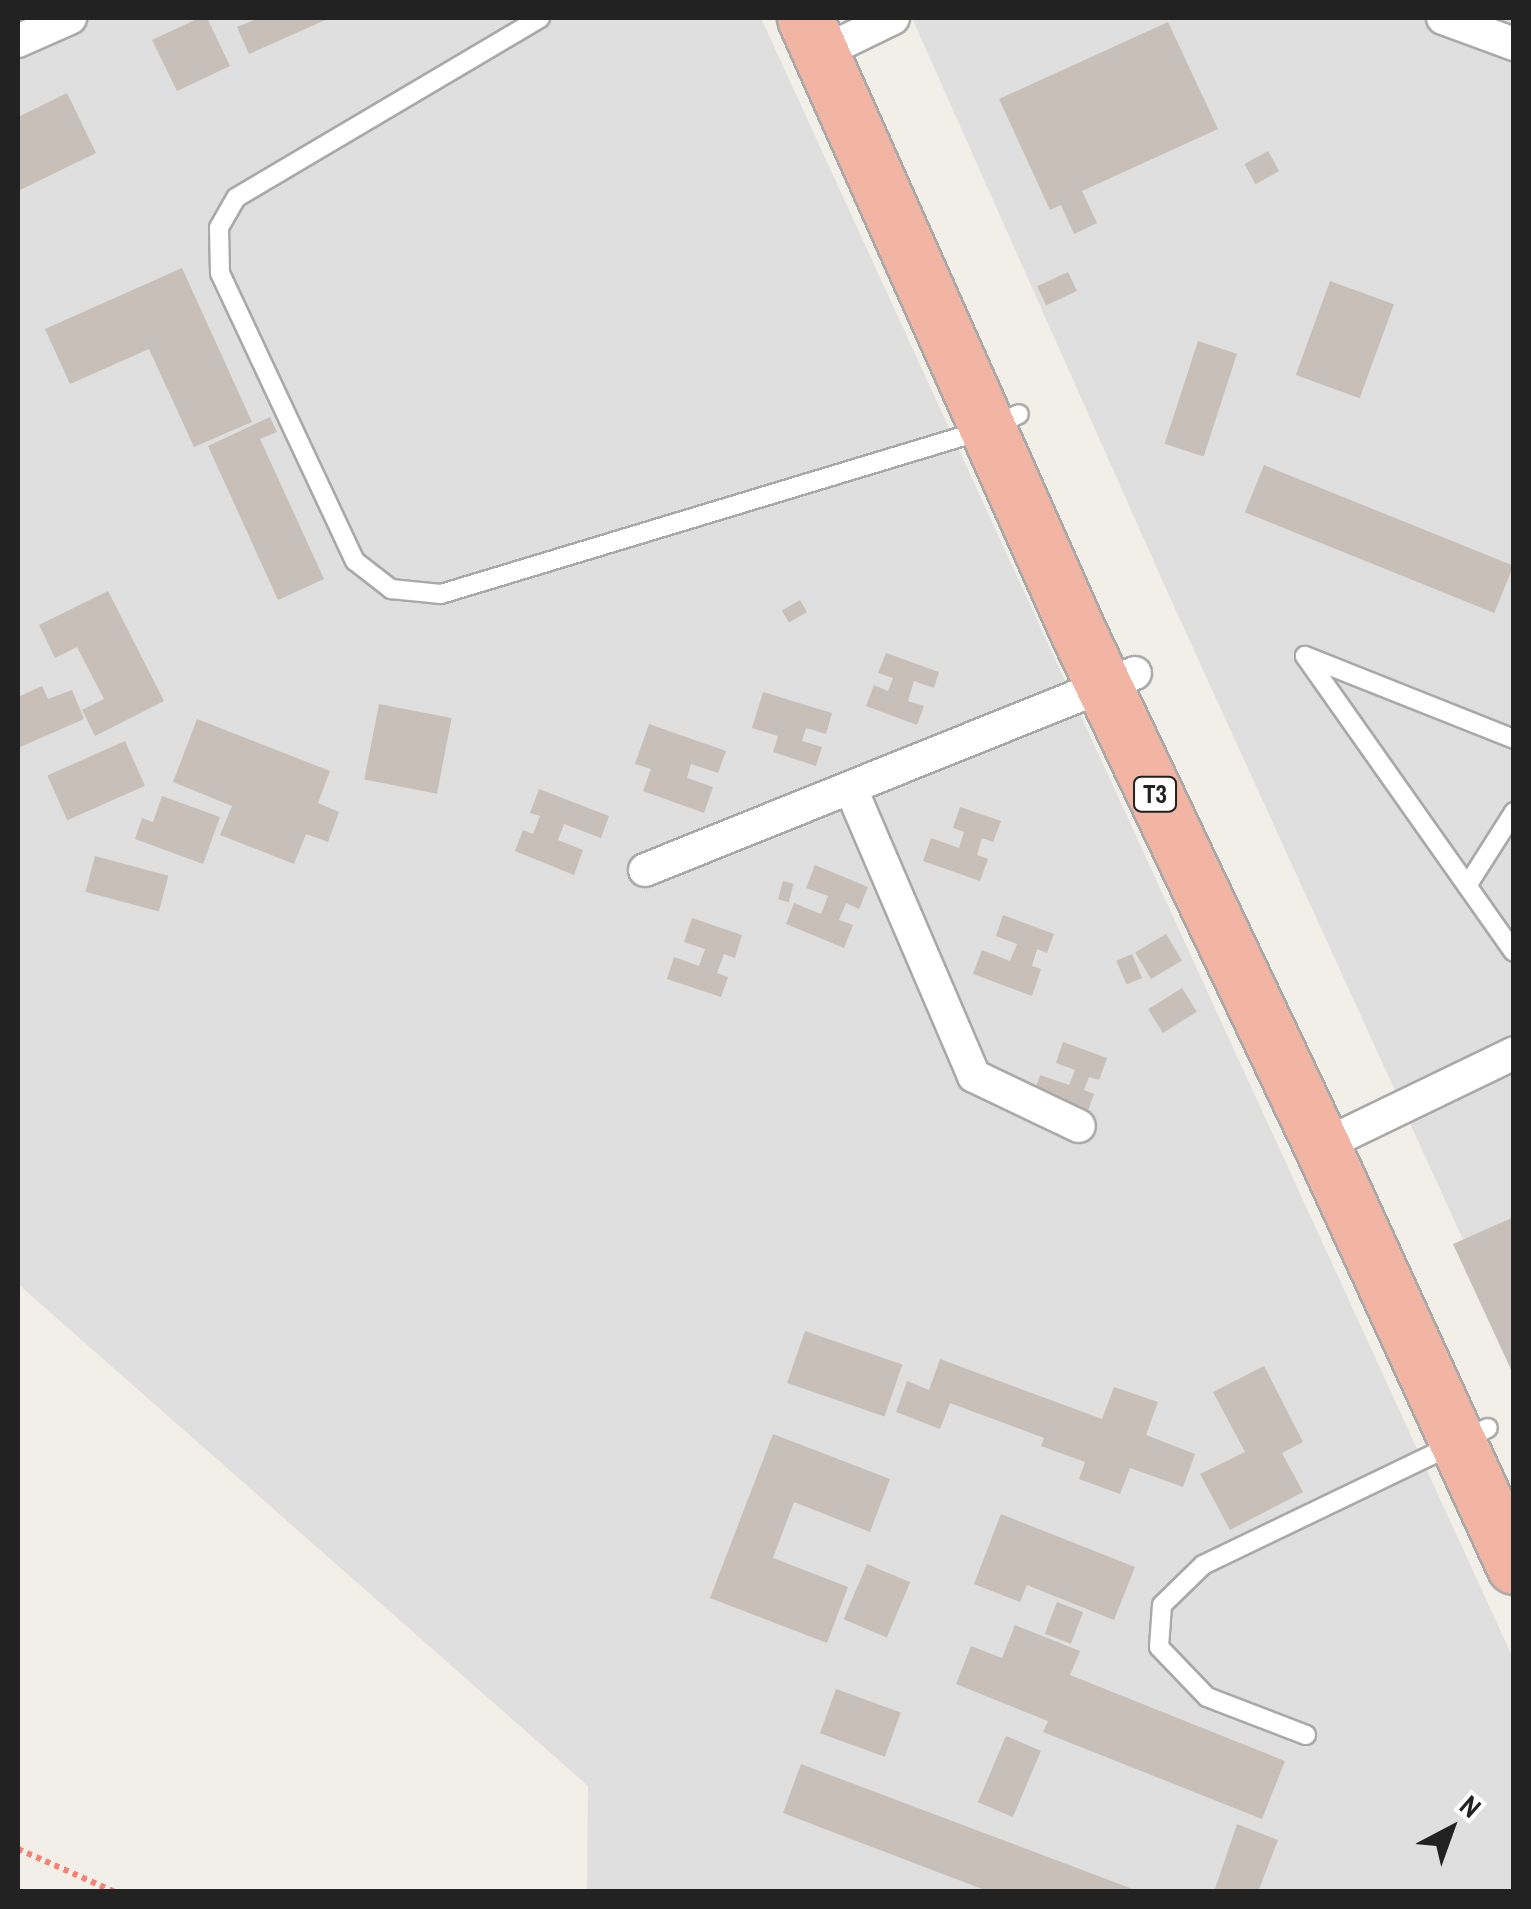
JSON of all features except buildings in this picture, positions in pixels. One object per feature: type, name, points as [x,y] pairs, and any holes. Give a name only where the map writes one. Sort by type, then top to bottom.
[{"type":"highway","name":"T3","points":[[842,29],[1003,422],[1473,1435],[1514,1566]]},
{"type":"highway","name":"T3","points":[[1473,1435],[1514,1484]]},
{"type":"street","points":[[18,40],[70,18]]},
{"type":"street","points":[[1443,18],[1514,44]]},
{"type":"street","points":[[645,870],[1120,680]]},
{"type":"street","points":[[851,788],[974,1076],[1078,1126]]},
{"type":"street","points":[[1338,1139],[1514,1052]]},
{"type":"lane","points":[[540,18],[236,198],[219,228],[220,273],[355,560],[392,589],[440,594],[1003,422]]},
{"type":"lane","points":[[1514,740],[1305,656],[1514,952]]},
{"type":"lane","points":[[1467,886],[1514,812]]},
{"type":"lane","points":[[1306,1734],[1207,1697],[1159,1648],[1162,1604],[1203,1565],[1473,1435]]},
{"type":"path","points":[[18,1850],[115,1892]]},
{"type":"shaded area","points":[[18,18],[761,18],[1513,1658],[1513,1891],[587,1891],[588,1786],[18,1284]]},
{"type":"shaded area","points":[[912,18],[1513,18],[1513,1349],[1167,591]]}]
